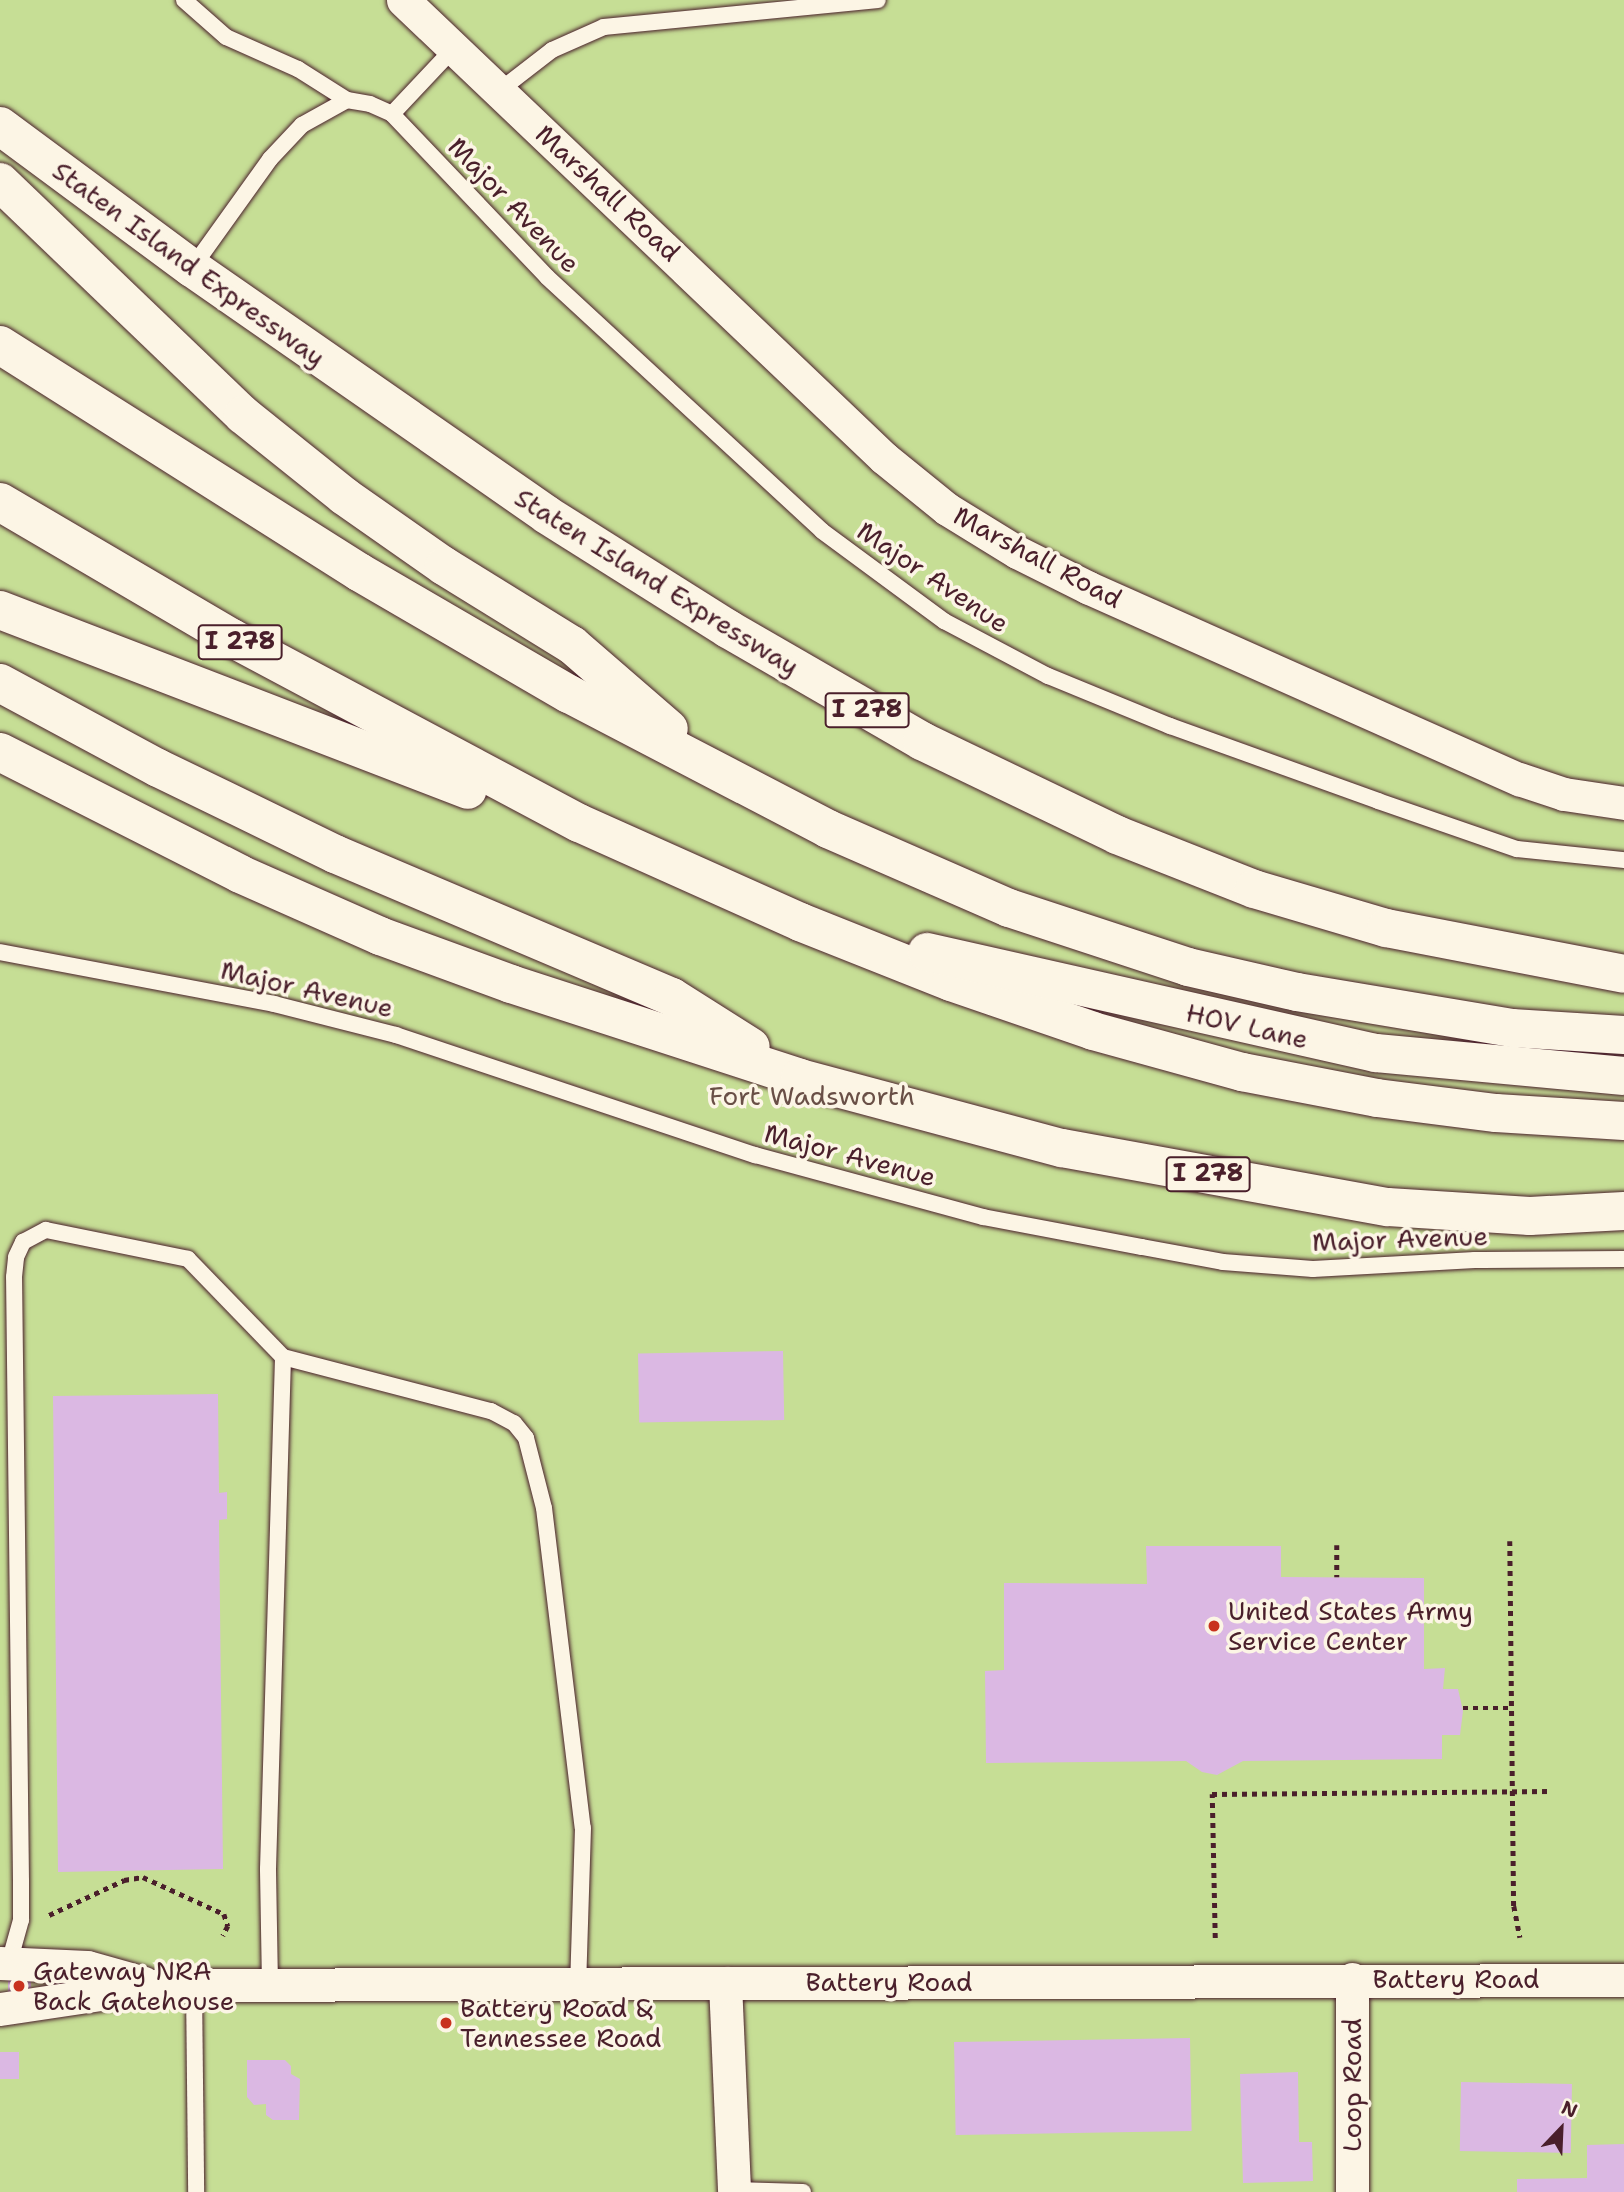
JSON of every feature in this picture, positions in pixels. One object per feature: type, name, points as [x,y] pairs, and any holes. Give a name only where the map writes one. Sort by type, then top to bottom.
[{"type":"highway","name":"Staten Island Expressway","points":[[0,126],[192,268],[547,515],[663,590],[795,670],[989,774],[1117,835],[1254,888],[1422,936],[1624,974]]},
{"type":"highway","points":[[0,182],[243,415],[344,496],[444,566],[572,645],[716,770]]},
{"type":"highway","points":[[0,345],[359,572],[569,694],[828,829],[1120,994]]},
{"type":"highway","name":"I 278","points":[[0,502],[232,638],[579,823],[800,922],[951,982],[1093,1031],[1241,1072],[1377,1098],[1496,1113],[1624,1121]]},
{"type":"highway","points":[[0,610],[209,687],[800,922],[1120,994]]},
{"type":"highway","points":[[0,683],[158,768],[335,854],[672,997],[800,1078]]},
{"type":"highway","name":"I 278","points":[[0,752],[240,874],[380,936],[511,984],[800,1078],[1062,1148],[1388,1207],[1530,1216],[1624,1211]]},
{"type":"highway","points":[[828,829],[1009,908],[1175,962],[1377,1007],[1512,1028],[1624,1035]]},
{"type":"highway","name":"HOV Lane","points":[[1120,994],[1214,1020],[1376,1053],[1624,1076]]},
{"type":"street","name":"Marshall Road","points":[[403,0],[884,458],[947,509],[1017,552],[1090,588],[1518,779],[1564,794],[1624,803]]},
{"type":"street","name":"Battery Road","points":[[4,1963],[87,1967],[153,1986]]},
{"type":"street","name":"Loop Road","points":[[1352,1979],[1352,2192]]},
{"type":"street","name":"Battery Road","points":[[7,2010],[153,1986],[194,1985],[1624,1980]]},
{"type":"street","points":[[725,1983],[734,2191]]},
{"type":"lane","points":[[184,0],[226,37],[298,69],[347,100],[392,114],[454,48]]},
{"type":"lane","points":[[499,91],[552,50],[604,27],[878,0]]},
{"type":"lane","points":[[192,268],[284,141],[302,125],[347,100]]},
{"type":"lane","name":"Major Avenue","points":[[392,114],[547,277],[688,409],[822,531],[944,621],[1048,676],[1170,726],[1365,796],[1517,849],[1624,860]]},
{"type":"lane","name":"Major Avenue","points":[[0,952],[261,1001],[397,1035],[755,1155],[983,1217],[1128,1245],[1223,1262],[1314,1269],[1475,1259],[1624,1259]]},
{"type":"lane","points":[[4,1963],[21,1920],[16,1257],[23,1242],[46,1230],[188,1259],[284,1357],[491,1411],[513,1423],[526,1438],[544,1508],[583,1828],[578,1983]]},
{"type":"lane","points":[[270,1985],[268,1869],[284,1357]]},
{"type":"lane","points":[[194,1985],[196,2192]]},
{"type":"lane","points":[[734,2191],[803,2192]]},
{"type":"path","points":[[1510,1541],[1514,1906],[1520,1937]]},
{"type":"path","points":[[1337,1545],[1338,1577]]},
{"type":"path","points":[[1463,1708],[1511,1708]]},
{"type":"path","points":[[1215,1938],[1212,1794],[1550,1791]]},
{"type":"path","points":[[40,1923],[75,1900],[124,1880],[143,1877],[224,1914],[228,1926],[223,1936]]},
{"type":"green space","name":"Fort Wadsworth","points":[[0,0],[1624,0],[1624,2192],[0,2192]]},
{"type":"building","points":[[783,1351],[784,1420],[639,1423],[638,1354]]},
{"type":"building","points":[[218,1394],[219,1493],[227,1492],[227,1519],[219,1520],[223,1869],[58,1872],[53,1396]]},
{"type":"building","name":"United States Army Service Center","points":[[1146,1546],[1281,1546],[1281,1577],[1424,1578],[1424,1669],[1445,1668],[1443,1689],[1458,1689],[1463,1711],[1460,1735],[1442,1735],[1442,1759],[1243,1761],[1217,1775],[1202,1772],[1186,1761],[986,1763],[985,1671],[1004,1670],[1004,1583],[1147,1584]]},
{"type":"building","name":"Gateway NRA Back Gatehouse","points":[[8,1980],[31,1980],[31,1992],[8,1992]]},
{"type":"building","points":[[1190,2038],[1192,2131],[956,2135],[954,2042]]},
{"type":"building","points":[[0,2052],[19,2052],[19,2079],[0,2079]]},
{"type":"building","points":[[247,2060],[285,2060],[291,2066],[291,2074],[300,2079],[299,2120],[273,2120],[266,2115],[266,2104],[254,2105],[247,2097]]},
{"type":"building","points":[[1298,2072],[1299,2142],[1312,2142],[1313,2181],[1243,2183],[1240,2074]]},
{"type":"building","points":[[1461,2082],[1572,2084],[1571,2153],[1460,2151]]},
{"type":"building","points":[[1624,2144],[1624,2192],[1517,2192],[1517,2179],[1587,2178],[1587,2145]]},
{"type":"place","name":"United States Army Service Center","points":[[1214,1626]]},
{"type":"place","name":"Gateway NRA Back Gatehouse","points":[[19,1986]]},
{"type":"place","name":"Battery Road & Tennessee Road","points":[[446,2023]]}]
